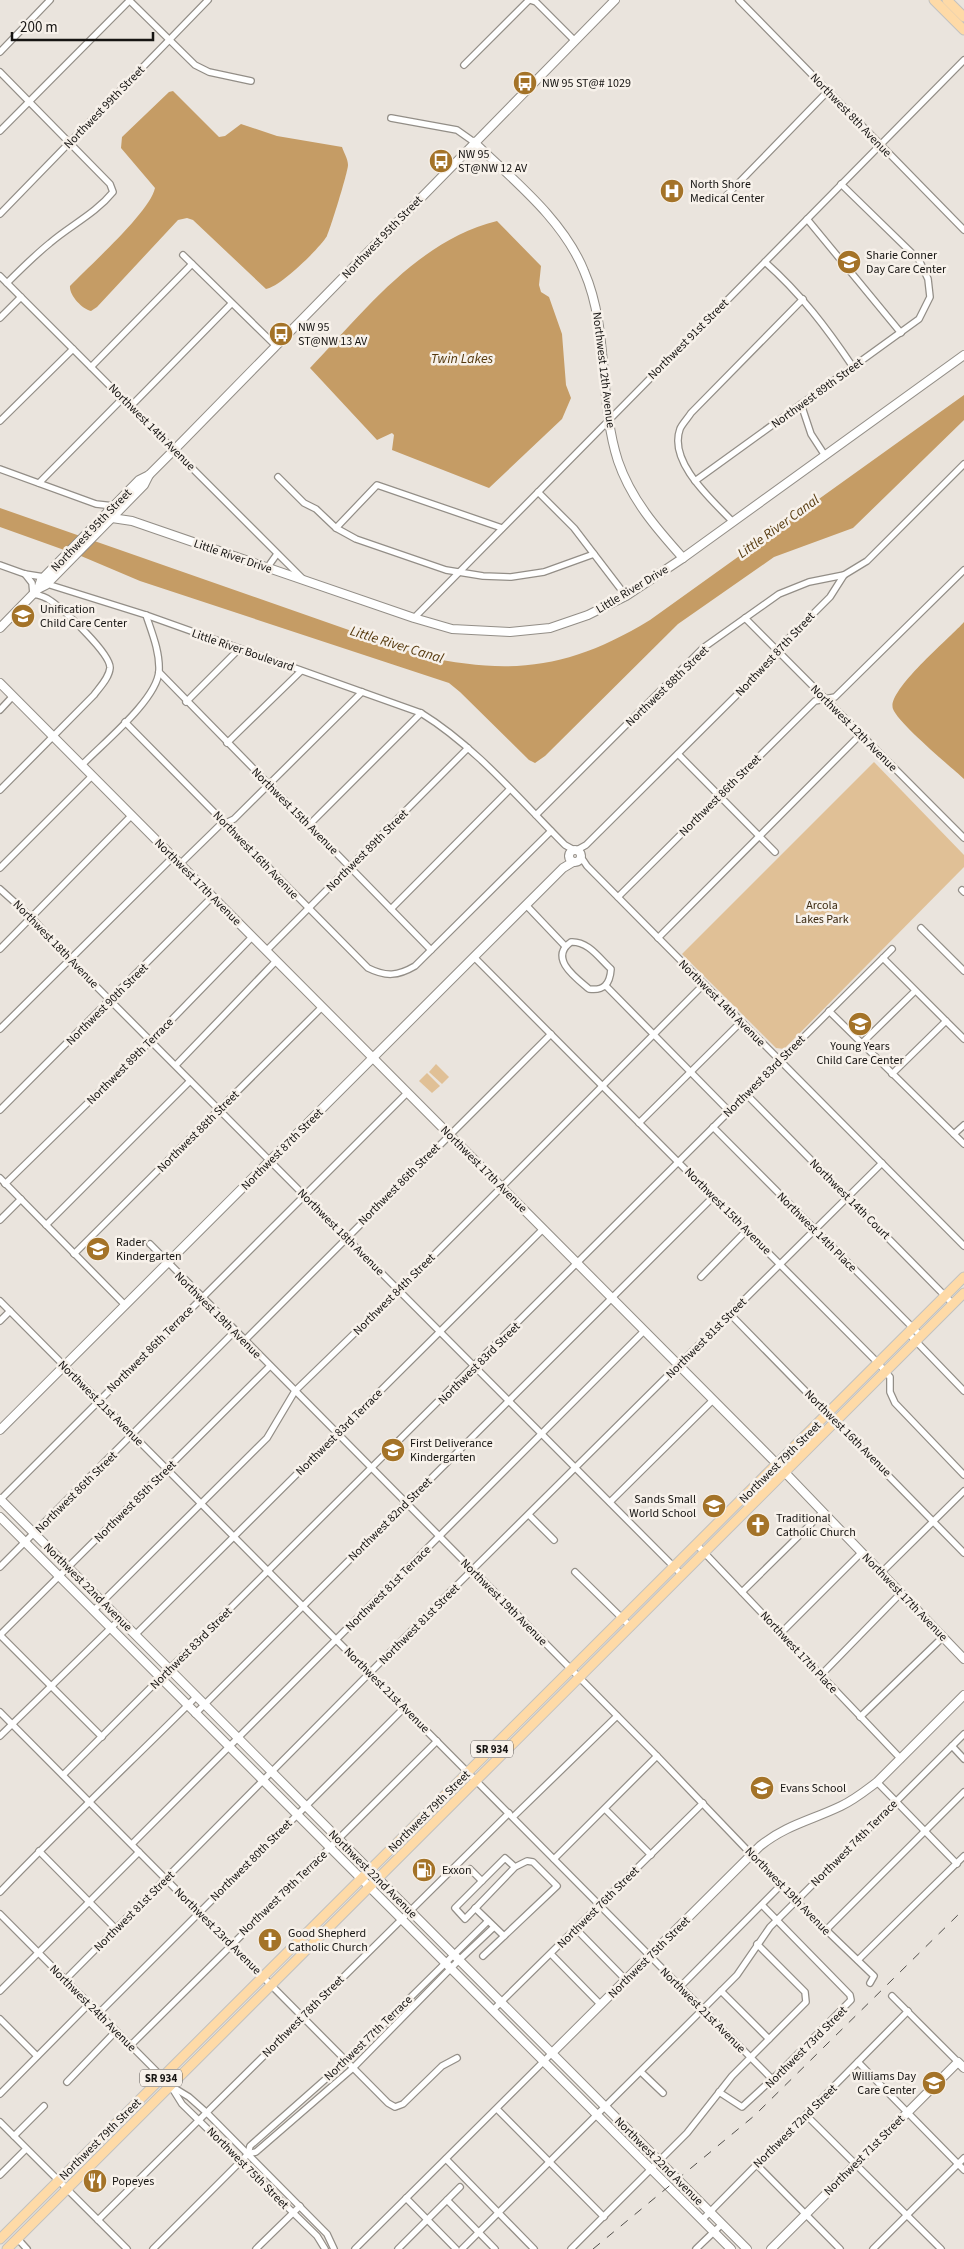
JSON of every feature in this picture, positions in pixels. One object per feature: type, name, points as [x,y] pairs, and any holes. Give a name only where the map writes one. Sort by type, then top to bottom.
[{"type":"main road","name":"Northwest 95th Street","points":[[0,628],[46,582],[88,537],[103,517],[139,480],[149,475],[174,450],[615,0]]},
{"type":"main road","points":[[934,0],[964,30]]},
{"type":"main road","points":[[948,0],[964,17]]},
{"type":"main road","name":"Northwest 12th Avenue","points":[[474,142],[553,220],[584,269],[593,293],[601,330],[610,418],[618,461],[629,488],[644,512],[683,558]]},
{"type":"main road","name":"Little River Drive","points":[[112,518],[132,521],[414,618],[452,629],[510,632],[550,628],[588,615],[626,596],[683,558],[824,454],[964,355]]},
{"type":"main road","name":"Northwest 95th Street","points":[[88,537],[123,507],[144,485],[149,475]]},
{"type":"main road","points":[[123,507],[125,514],[132,521]]},
{"type":"main road","name":"Northwest 95th Street","points":[[46,582],[58,573],[71,555]]},
{"type":"main road","name":"Northwest 17th Avenue","points":[[0,683],[777,1464],[964,1659]]},
{"type":"main road","name":"Northwest 87th Street","points":[[2,1425],[65,1366],[575,856]]},
{"type":"main road","name":"Northwest 79th Street","points":[[0,2239],[964,1277]]},
{"type":"main road","name":"Northwest 79th Street","points":[[7,2249],[918,1339],[963,1297]]},
{"type":"main road","name":"Northwest 22nd Avenue","points":[[0,1499],[747,2249]]},
{"type":"main road","name":"Northwest 22nd Avenue","points":[[0,1517],[731,2249]]},
{"type":"main road","name":"Northwest 75th Street","points":[[552,2053],[751,1853],[788,1827],[840,1807],[861,1795],[877,1782],[964,1695]]},
{"type":"main road","points":[[525,1715],[533,1724]]},
{"type":"main road","points":[[414,1827],[422,1834]]},
{"type":"main road","points":[[302,1954],[316,1935],[317,1923]]},
{"type":"main road","points":[[213,2026],[222,2035]]},
{"type":"main road","name":"Northwest 71st Street","points":[[771,2249],[907,2113],[961,2065]]},
{"type":"main road","points":[[110,2128],[119,2137]]},
{"type":"street","points":[[0,52],[50,0]]},
{"type":"street","points":[[0,131],[130,0],[195,65],[204,71],[251,81]]},
{"type":"street","name":"Northwest 99th Street","points":[[0,214],[208,0]]},
{"type":"street","points":[[464,65],[529,0],[538,4],[575,41]]},
{"type":"street","name":"Northwest 8th Avenue","points":[[739,0],[964,230]]},
{"type":"street","name":"Northwest 91st Street","points":[[414,618],[964,60]]},
{"type":"street","points":[[0,72],[30,100],[110,184],[113,192],[87,218],[51,242],[7,283]]},
{"type":"street","points":[[726,196],[828,91]]},
{"type":"street","name":"Northwest 12th Avenue","points":[[391,118],[457,130],[474,142]]},
{"type":"street","name":"Northwest 89th Street","points":[[695,481],[919,319],[930,297],[928,279],[919,260],[842,184]]},
{"type":"street","points":[[806,219],[901,333]]},
{"type":"street","points":[[183,255],[276,346]]},
{"type":"street","points":[[765,262],[803,299],[823,322],[853,367]]},
{"type":"street","points":[[91,367],[192,264]]},
{"type":"street","name":"Northwest 14th Avenue","points":[[0,276],[303,580]]},
{"type":"street","points":[[0,318],[21,296]]},
{"type":"street","points":[[732,521],[695,481],[683,462],[678,447],[680,430],[691,413],[803,299]]},
{"type":"street","points":[[131,406],[231,304]]},
{"type":"street","points":[[0,421],[73,348]]},
{"type":"street","points":[[40,483],[123,398]]},
{"type":"street","points":[[801,404],[811,434],[824,454]]},
{"type":"street","name":"Northwest 87th Street","points":[[575,856],[779,652],[782,645],[830,597],[844,575],[866,561],[964,464]]},
{"type":"street","points":[[0,469],[96,504],[114,506]]},
{"type":"street","points":[[278,477],[304,503],[316,508],[336,528],[356,539],[446,570],[483,576],[511,577],[544,572],[594,554]]},
{"type":"street","points":[[336,528],[377,485],[502,528]]},
{"type":"street","points":[[538,492],[574,528],[626,596]]},
{"type":"street","points":[[96,504],[103,517]]},
{"type":"street","points":[[267,568],[277,554]]},
{"type":"street","name":"Little River Boulevard","points":[[0,565],[421,713]]},
{"type":"street","points":[[826,699],[835,697],[964,570]]},
{"type":"street","points":[[58,573],[59,583],[64,588]]},
{"type":"street","points":[[0,790],[104,683],[110,668],[109,661],[102,650],[51,600],[35,592],[34,586],[25,574]]},
{"type":"street","name":"Northwest 88th Street","points":[[536,816],[703,648],[779,594],[809,582],[844,575]]},
{"type":"street","points":[[46,582],[51,600]]},
{"type":"street","points":[[82,765],[140,707],[153,689],[159,672],[156,646],[146,616]]},
{"type":"street","name":"Northwest 12th Avenue","points":[[745,618],[964,838]]},
{"type":"street","points":[[186,702],[238,650]]},
{"type":"street","points":[[227,743],[301,671]]},
{"type":"street","name":"Northwest 15th Avenue","points":[[159,672],[186,702],[431,950]]},
{"type":"street","points":[[180,864],[223,822],[234,819],[362,692]]},
{"type":"street","points":[[0,710],[13,696]]},
{"type":"street","name":"Northwest 86th Street","points":[[618,897],[815,701],[826,699]]},
{"type":"street","points":[[309,826],[421,713]]},
{"type":"street","name":"Northwest 14th Avenue","points":[[421,713],[440,725],[468,748],[510,789],[964,1246]]},
{"type":"street","name":"Northwest 16th Avenue","points":[[125,722],[368,968],[393,976],[415,966],[431,950]]},
{"type":"street","points":[[658,938],[860,735]]},
{"type":"street","name":"Northwest 89th Street","points":[[266,951],[468,748]]},
{"type":"street","points":[[678,754],[776,852]]},
{"type":"street","points":[[0,868],[92,776]]},
{"type":"street","points":[[391,909],[510,789]]},
{"type":"street","points":[[0,949],[132,815]]},
{"type":"street","points":[[431,950],[551,831]]},
{"type":"street","points":[[0,1029],[173,857]]},
{"type":"street","name":"Northwest 18th Avenue","points":[[0,889],[31,917],[70,960],[682,1575]]},
{"type":"street","name":"Northwest 90th Street","points":[[0,1110],[212,897]]},
{"type":"street","points":[[526,905],[565,946]]},
{"type":"street","points":[[921,928],[964,971]]},
{"type":"street","name":"Northwest 89th Terrace","points":[[5,1184],[151,1041],[252,937]]},
{"type":"street","points":[[571,942],[580,942],[588,946],[610,969],[610,979],[606,986],[598,990],[588,990],[563,964],[561,956],[565,946],[571,942]]},
{"type":"street","name":"Northwest 83rd Street","points":[[63,1775],[475,1367],[892,949]]},
{"type":"street","name":"Northwest 15th Avenue","points":[[474,957],[878,1362],[890,1377],[890,1392],[895,1403],[964,1475]]},
{"type":"street","points":[[883,958],[964,1039]]},
{"type":"street","points":[[176,1065],[276,961]]},
{"type":"street","name":"Northwest 84th Street","points":[[93,1611],[267,1438],[295,1391],[399,1290],[704,984]]},
{"type":"street","points":[[606,986],[729,1111]]},
{"type":"street","points":[[862,1044],[915,990]]},
{"type":"street","name":"Northwest 88th Street","points":[[74,1254],[322,1007]]},
{"type":"street","points":[[829,1011],[964,1144]]},
{"type":"street","points":[[892,1074],[946,1021]]},
{"type":"street","points":[[639,1123],[741,1022]]},
{"type":"street","points":[[449,1135],[551,1034]]},
{"type":"street","points":[[46,1225],[190,1081]]},
{"type":"street","name":"Northwest 86th Terrace","points":[[0,1499],[407,1093]]},
{"type":"street","name":"Northwest 14th Court","points":[[746,1094],[954,1304]]},
{"type":"street","points":[[954,1134],[964,1124]]},
{"type":"street","name":"Northwest 14th Place","points":[[713,1127],[918,1339],[964,1391]]},
{"type":"street","name":"Northwest 86th Street","points":[[244,1341],[449,1135]]},
{"type":"street","name":"Northwest 81st Street","points":[[65,1980],[882,1163]]},
{"type":"street","points":[[0,1178],[125,1305]]},
{"type":"street","name":"Northwest 82nd Street","points":[[195,1714],[713,1197]]},
{"type":"street","points":[[0,1220],[21,1199]]},
{"type":"street","name":"Northwest 83rd Terrace","points":[[135,1635],[543,1229]]},
{"type":"street","points":[[701,1277],[746,1230]]},
{"type":"street","name":"Northwest 19th Avenue","points":[[150,1244],[201,1298],[657,1756],[796,1901],[858,1960]]},
{"type":"street","points":[[952,1289],[963,1297]]},
{"type":"street","name":"Northwest 21st Avenue","points":[[0,1301],[304,1605],[370,1674],[773,2080]]},
{"type":"street","points":[[0,1321],[10,1311]]},
{"type":"street","name":"Northwest 16th Avenue","points":[[730,1314],[964,1553]]},
{"type":"street","name":"Northwest 86th Street","points":[[0,1567],[235,1331]]},
{"type":"street","name":"Northwest 81st Terrace","points":[[132,1844],[644,1331]]},
{"type":"street","name":"Northwest 85th Street","points":[[0,1635],[270,1366]]},
{"type":"street","points":[[610,1502],[713,1400]]},
{"type":"street","points":[[882,1573],[964,1491]]},
{"type":"street","points":[[742,1592],[823,1512]]},
{"type":"street","points":[[529,1515],[554,1540]]},
{"type":"street","name":"Northwest 17th Place","points":[[697,1545],[900,1759]]},
{"type":"street","points":[[781,1633],[862,1552]]},
{"type":"street","points":[[575,1572],[631,1627]]},
{"type":"street","points":[[821,1674],[901,1593]]},
{"type":"street","points":[[0,1736],[120,1619]]},
{"type":"street","points":[[0,1635],[102,1737]]},
{"type":"street","points":[[860,1717],[943,1637]]},
{"type":"street","points":[[0,1892],[89,1801],[141,1753],[196,1697]]},
{"type":"street","name":"Northwest 80th Street","points":[[98,2014],[404,1708]]},
{"type":"street","name":"Northwest 23rd Avenue","points":[[0,1712],[388,2103],[395,2107],[404,2104],[447,2062],[457,2058]]},
{"type":"street","name":"Northwest 78th Street","points":[[98,2220],[455,1865],[617,1716]]},
{"type":"street","name":"Northwest 74th Terrace","points":[[462,2249],[704,2009],[737,1975],[757,1944],[777,1920],[964,1734]]},
{"type":"street","name":"Northwest 79th Terrace","points":[[130,2046],[437,1741]]},
{"type":"street","points":[[952,1746],[964,1759]]},
{"type":"street","points":[[554,1859],[657,1756]]},
{"type":"street","points":[[877,1782],[957,1864]]},
{"type":"street","points":[[826,1930],[964,1792]]},
{"type":"street","name":"Northwest 76th Street","points":[[493,2010],[703,1803]]},
{"type":"street","points":[[605,1809],[651,1855]]},
{"type":"street","points":[[39,1851],[116,1929]]},
{"type":"street","points":[[0,1991],[139,1852]]},
{"type":"street","points":[[870,1983],[874,1976],[858,1960],[964,1856]]},
{"type":"street","points":[[483,1956],[556,1886],[533,1862],[526,1861],[515,1867],[464,1919],[455,1908],[505,1858],[515,1867]]},
{"type":"street","points":[[470,1869],[482,1881]]},
{"type":"street","points":[[681,1986],[781,1885]]},
{"type":"street","points":[[762,1905],[777,1920]]},
{"type":"street","points":[[475,1908],[504,1936]]},
{"type":"street","name":"Northwest 24th Avenue","points":[[0,1914],[171,2086],[189,2097],[207,2113],[300,2206],[327,2234],[334,2249]]},
{"type":"street","name":"Northwest 73rd Street","points":[[718,2092],[742,2107],[773,2080],[850,2003],[852,1998],[777,1920]]},
{"type":"street","name":"Northwest 77th Terrace","points":[[248,2154],[256,2152],[353,2068],[449,1966],[488,1921]]},
{"type":"street","name":"Northwest 77th Terrace","points":[[456,1957],[494,1927]]},
{"type":"street","points":[[576,1929],[626,1980]]},
{"type":"street","points":[[571,2249],[687,2133],[718,2092],[806,2002],[804,1992],[757,1944]]},
{"type":"street","points":[[551,1954],[601,2005]]},
{"type":"street","name":"Northwest 77th Terrace","points":[[153,2249],[242,2161],[248,2154],[250,2146],[328,2078],[449,1966]]},
{"type":"street","points":[[721,1991],[769,2039]]},
{"type":"street","points":[[892,1996],[961,2065]]},
{"type":"street","points":[[0,2094],[89,2004]]},
{"type":"street","name":"Northwest 72nd Street","points":[[702,2220],[908,2011]]},
{"type":"street","points":[[0,2019],[37,2056]]},
{"type":"street","points":[[67,2082],[116,2031]]},
{"type":"street","name":"Northwest 75th Street","points":[[355,2249],[552,2053]]},
{"type":"street","points":[[858,2062],[964,2170]]},
{"type":"street","points":[[641,2072],[663,2093]]},
{"type":"street","points":[[328,2078],[334,2085]]},
{"type":"street","name":"Northwest 75th Street","points":[[171,2086],[182,2104],[317,2236],[326,2249]]},
{"type":"street","points":[[14,2136],[44,2106]]},
{"type":"street","points":[[294,2107],[301,2114]]},
{"type":"street","points":[[497,2109],[604,2217]]},
{"type":"street","points":[[806,2115],[941,2249]]},
{"type":"street","points":[[0,2122],[127,2249]]},
{"type":"street","points":[[0,2176],[26,2149]]},
{"type":"street","points":[[873,2249],[964,2158]]},
{"type":"street","points":[[446,2159],[534,2249]]},
{"type":"street","points":[[757,2165],[840,2249]]},
{"type":"street","points":[[398,2249],[460,2187]]},
{"type":"street","points":[[406,2198],[456,2249]]},
{"type":"street","points":[[447,2200],[495,2249]]},
{"type":"street","points":[[256,2249],[300,2206]]},
{"type":"street","points":[[696,2249],[722,2224]]},
{"type":"street","points":[[17,2238],[25,2247]]},
{"type":"green space","name":"Arcola Lakes Park","points":[[874,762],[964,855],[964,867],[784,1049],[776,1048],[682,954]]},
{"type":"green space","points":[[436,1064],[449,1077],[442,1084],[429,1072]]},
{"type":"green space","points":[[427,1073],[440,1086],[432,1093],[419,1081]]},
{"type":"water","points":[[173,91],[219,137],[225,136],[241,124],[277,136],[342,147],[348,165],[329,232],[323,242],[299,267],[280,282],[266,289],[193,220],[187,218],[178,220],[97,307],[91,311],[87,310],[74,297],[70,286],[131,224],[151,198],[155,188],[121,148],[122,137],[169,92]]},
{"type":"water","name":"Twin Lakes","points":[[497,221],[541,266],[539,285],[541,292],[549,297],[562,334],[566,385],[571,398],[562,419],[489,488],[392,450],[394,435],[392,433],[377,440],[310,368],[372,302],[417,262],[442,245],[468,231]]},
{"type":"water","points":[[964,395],[964,420],[853,528],[774,557],[678,624],[545,756],[535,763],[529,760],[449,683],[140,581],[81,556],[0,527],[0,508],[423,656],[485,666],[541,664],[594,649],[650,620]]},
{"type":"water","points":[[964,622],[964,779],[914,734],[893,709],[899,690],[921,664]]},
{"type":"railway","points":[[593,2249],[754,2116],[964,1909]]},
{"type":"place","name":"NW 95 ST@# 1029","points":[[525,83]]},
{"type":"place","name":"NW 95 ST@NW 12 AV","points":[[441,161]]},
{"type":"place","name":"North Shore Medical Center","points":[[672,191]]},
{"type":"place","name":"Sharie Conner Day Care Center","points":[[849,262]]},
{"type":"place","name":"NW 95 ST@NW 13 AV","points":[[281,334]]},
{"type":"place","name":"Unification Child Care Center","points":[[23,616]]},
{"type":"place","name":"Young Years Child Care Center","points":[[860,1024]]},
{"type":"place","name":"Rader Kindergarten","points":[[98,1249]]},
{"type":"place","name":"First Deliverance Kindergarten","points":[[393,1450]]},
{"type":"place","name":"Sands Small World School","points":[[714,1506]]},
{"type":"place","name":"Traditional Catholic Church","points":[[758,1525]]},
{"type":"place","name":"Evans School","points":[[762,1788]]},
{"type":"place","name":"Exxon","points":[[424,1870]]},
{"type":"place","name":"Good Shepherd Catholic Church","points":[[270,1940]]},
{"type":"place","name":"Williams Day Care Center","points":[[934,2083]]},
{"type":"place","name":"Popeyes","points":[[95,2181]]},
{"type":"water label","name":"Little River Canal","points":[[778,526]]},
{"type":"water label","name":"Little River Canal","points":[[397,644]]}]
